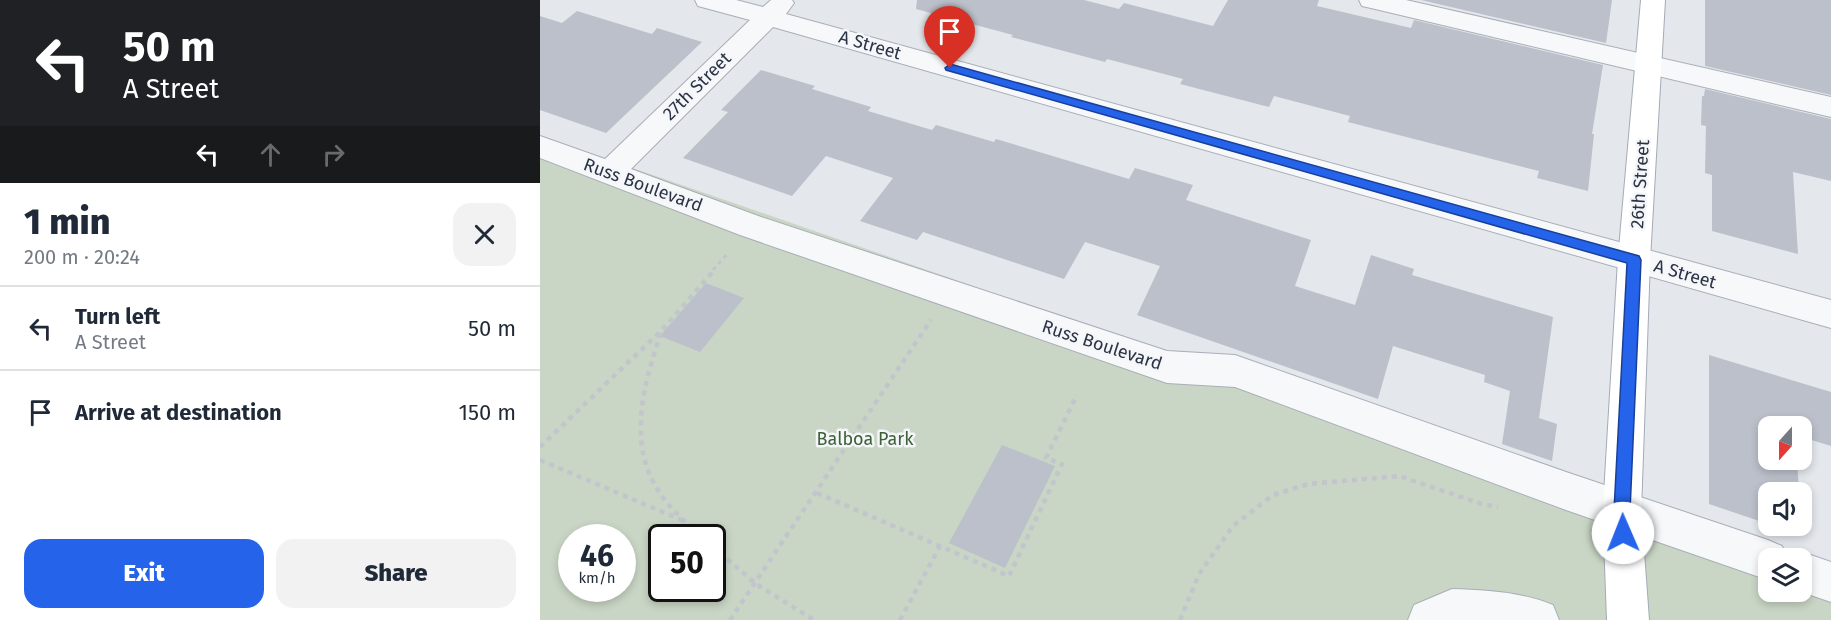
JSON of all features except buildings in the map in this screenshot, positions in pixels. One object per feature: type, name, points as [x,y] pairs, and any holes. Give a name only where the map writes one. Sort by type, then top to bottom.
[{"type":"main road","name":"26th Street","points":[[1628,620],[1622,511],[1634,260],[1653,0]]},
{"type":"street","name":"A Street","points":[[707,0],[776,8],[1634,260],[1831,314]]},
{"type":"street","points":[[1371,0],[1831,107]]},
{"type":"street","name":"27th Street","points":[[609,172],[776,8]]},
{"type":"street","name":"Russ Boulevard","points":[[540,147],[751,226],[948,294],[1167,367],[1235,371],[1622,511],[1758,557]]},
{"type":"street","points":[[1812,575],[1831,582]]},
{"type":"street","points":[[1429,620],[1452,610],[1487,611],[1538,620]]},
{"type":"path","points":[[540,447],[662,330],[751,226]]},
{"type":"path","points":[[730,620],[948,294]]},
{"type":"path","points":[[662,330],[641,400],[640,437],[656,487],[688,524]]},
{"type":"path","points":[[817,493],[1009,576],[1062,464],[1046,458],[1077,394]]},
{"type":"path","points":[[540,460],[685,521]]},
{"type":"path","points":[[1180,620],[1199,573],[1233,526],[1273,495],[1308,484],[1399,476],[1482,504],[1504,508]]},
{"type":"path","points":[[900,620],[940,546]]},
{"type":"path","points":[[726,558],[756,584],[814,620]]},
{"type":"green space","name":"Balboa Park","points":[[540,136],[1758,558],[1758,602],[1812,602],[1812,576],[1831,583],[1831,620],[540,620]]},
{"type":"route","points":[[950,68],[1634,260],[1622,511],[1623,533]]}]
